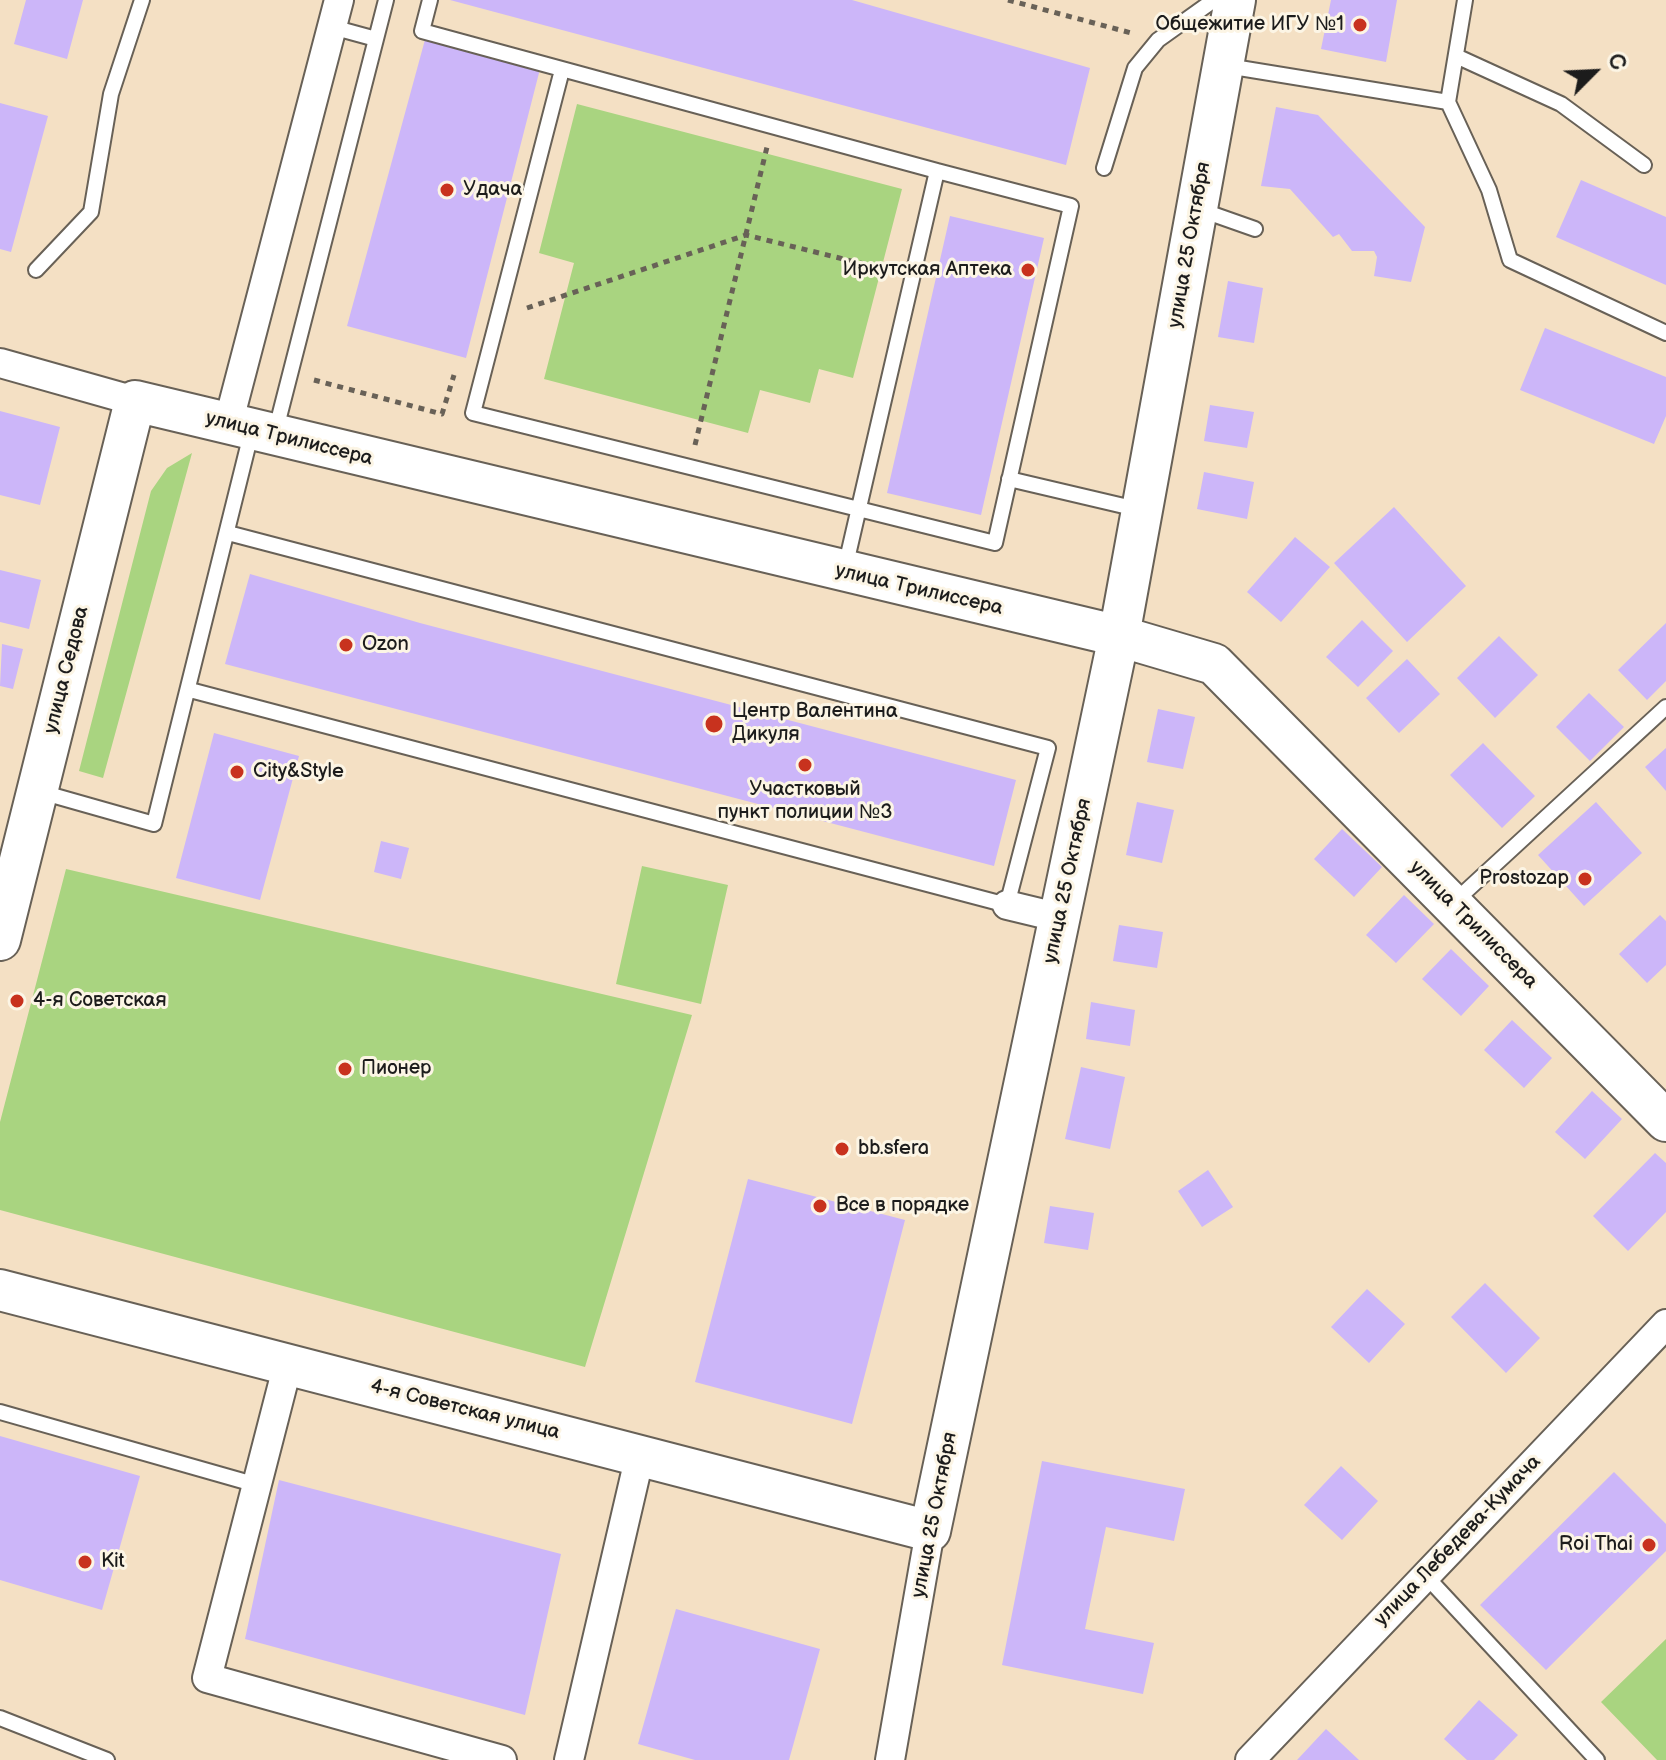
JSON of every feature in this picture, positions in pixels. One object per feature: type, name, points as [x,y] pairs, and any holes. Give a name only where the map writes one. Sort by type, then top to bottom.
[{"type":"main road","name":"улица 25 Октября","points":[[930,1531],[1119,636],[1235,0]]},
{"type":"main road","name":"улица Трилиссера","points":[[135,401],[1119,636],[1214,664],[1666,1121]]},
{"type":"main road","name":"улица Седова","points":[[0,940],[135,401]]},
{"type":"main road","name":"4-я Советская улица","points":[[0,1290],[930,1531]]},
{"type":"street","points":[[251,430],[335,14]]},
{"type":"street","name":"улица Трилиссера","points":[[0,363],[135,401]]},
{"type":"street","points":[[1007,905],[1061,918]]},
{"type":"street","name":"улица Лебедева-Кумача","points":[[1250,1760],[1666,1324]]},
{"type":"street","points":[[288,1364],[207,1678],[502,1760]]},
{"type":"street","points":[[569,1760],[640,1455]]},
{"type":"street","name":"улица 25 Октября","points":[[890,1760],[930,1531]]},
{"type":"lane","points":[[36,270],[91,212],[111,94],[142,0]]},
{"type":"lane","points":[[37,791],[154,824],[190,690],[251,430],[290,374],[386,0]]},
{"type":"lane","points":[[430,0],[422,31],[1071,206],[995,543],[473,413],[562,70]]},
{"type":"lane","points":[[1104,168],[1135,68],[1158,40],[1214,0]]},
{"type":"lane","points":[[1465,0],[1448,102],[1489,190],[1510,260],[1666,333]]},
{"type":"lane","points":[[335,14],[376,39]]},
{"type":"lane","points":[[1456,56],[1561,104],[1644,165]]},
{"type":"lane","points":[[1223,66],[1448,102]]},
{"type":"lane","points":[[844,572],[937,171]]},
{"type":"lane","points":[[1197,209],[1255,229]]},
{"type":"lane","points":[[1009,479],[1142,510]]},
{"type":"lane","points":[[190,690],[1007,905],[1048,748],[228,533]]},
{"type":"lane","points":[[1452,904],[1666,707]]},
{"type":"lane","points":[[0,1412],[257,1485]]},
{"type":"lane","points":[[1425,1575],[1597,1760]]},
{"type":"lane","points":[[0,1718],[107,1760]]},
{"type":"path","points":[[1008,0],[1158,40]]},
{"type":"path","points":[[690,467],[772,127]]},
{"type":"path","points":[[497,318],[746,235],[913,276]]},
{"type":"path","points":[[290,374],[442,414],[456,369]]},
{"type":"green space","points":[[577,104],[902,189],[853,378],[819,369],[810,403],[760,390],[748,433],[544,379],[574,263],[539,253]]},
{"type":"green space","points":[[192,453],[103,778],[79,771],[151,491],[167,468]]},
{"type":"green space","points":[[642,866],[728,885],[701,1004],[616,984]]},
{"type":"green space","name":"Пионер","points":[[66,869],[692,1015],[585,1367],[0,1210],[0,1122]]},
{"type":"green space","points":[[1666,1639],[1666,1760],[1657,1760],[1601,1702]]},
{"type":"building","points":[[26,0],[83,0],[67,59],[14,44]]},
{"type":"building","points":[[450,0],[852,0],[1090,68],[1066,165]]},
{"type":"building","name":"Общежитие ИГУ №1","points":[[1331,0],[1397,0],[1386,62],[1321,49]]},
{"type":"building","name":"Удача","points":[[426,36],[540,69],[466,358],[347,326]]},
{"type":"building","points":[[0,103],[48,116],[11,252],[0,249]]},
{"type":"building","points":[[1276,107],[1318,115],[1425,227],[1411,282],[1374,276],[1377,257],[1374,251],[1352,251],[1339,234],[1333,237],[1290,189],[1261,186]]},
{"type":"building","points":[[1581,180],[1666,217],[1666,285],[1556,237]]},
{"type":"building","points":[[950,216],[1044,238],[981,515],[887,493]]},
{"type":"building","points":[[1228,281],[1263,288],[1254,343],[1218,337]]},
{"type":"building","points":[[1545,328],[1666,377],[1666,416],[1654,444],[1520,390]]},
{"type":"building","points":[[1210,405],[1254,412],[1247,448],[1204,441]]},
{"type":"building","points":[[0,411],[60,427],[40,505],[0,495]]},
{"type":"building","points":[[1204,472],[1254,482],[1247,519],[1197,509]]},
{"type":"building","points":[[1394,507],[1466,586],[1407,642],[1334,563]]},
{"type":"building","points":[[1295,537],[1330,567],[1281,622],[1247,592]]},
{"type":"building","points":[[0,570],[41,580],[29,629],[0,622]]},
{"type":"building","points":[[250,574],[420,623],[1016,780],[994,866],[225,664]]},
{"type":"building","points":[[1362,620],[1393,651],[1358,687],[1326,657]]},
{"type":"building","points":[[1666,623],[1666,681],[1647,700],[1618,670]]},
{"type":"building","points":[[1499,636],[1538,675],[1495,718],[1457,678]]},
{"type":"building","points":[[2,644],[23,649],[13,689],[0,686]]},
{"type":"building","points":[[1407,659],[1440,694],[1399,733],[1366,698]]},
{"type":"building","points":[[1589,693],[1624,727],[1590,761],[1556,727]]},
{"type":"building","points":[[1158,709],[1195,717],[1183,769],[1147,762]]},
{"type":"building","points":[[214,733],[299,756],[260,900],[176,878]]},
{"type":"building","points":[[1483,743],[1535,796],[1502,828],[1450,775]]},
{"type":"building","points":[[1666,748],[1666,791],[1645,767]]},
{"type":"building","points":[[1137,802],[1174,810],[1162,863],[1126,855]]},
{"type":"building","points":[[1596,802],[1642,853],[1584,906],[1538,855]]},
{"type":"building","points":[[1342,829],[1382,867],[1354,897],[1314,859]]},
{"type":"building","points":[[381,841],[409,848],[401,879],[374,872]]},
{"type":"building","points":[[1404,895],[1434,924],[1396,963],[1366,935]]},
{"type":"building","points":[[1660,915],[1666,921],[1666,965],[1647,983],[1619,954]]},
{"type":"building","points":[[1119,925],[1163,932],[1157,968],[1113,961]]},
{"type":"building","points":[[1451,949],[1489,986],[1461,1016],[1422,979]]},
{"type":"building","points":[[1091,1002],[1135,1010],[1130,1046],[1086,1039]]},
{"type":"building","points":[[1512,1020],[1552,1058],[1524,1088],[1484,1050]]},
{"type":"building","points":[[1081,1067],[1125,1077],[1110,1149],[1065,1139]]},
{"type":"building","points":[[1592,1091],[1622,1119],[1585,1159],[1555,1132]]},
{"type":"building","points":[[1655,1153],[1666,1163],[1666,1212],[1628,1251],[1593,1216]]},
{"type":"building","points":[[1208,1170],[1233,1207],[1202,1227],[1178,1191]]},
{"type":"building","points":[[748,1179],[905,1220],[852,1424],[695,1382]]},
{"type":"building","points":[[1050,1206],[1094,1213],[1088,1250],[1044,1243]]},
{"type":"building","points":[[1485,1283],[1540,1338],[1506,1373],[1451,1317]]},
{"type":"building","points":[[1367,1289],[1405,1324],[1369,1363],[1331,1327]]},
{"type":"building","points":[[0,1436],[140,1476],[102,1610],[0,1580]]},
{"type":"building","points":[[1042,1461],[1185,1489],[1174,1541],[1106,1527],[1085,1629],[1154,1643],[1143,1694],[1002,1665]]},
{"type":"building","points":[[1341,1466],[1378,1501],[1342,1540],[1304,1505]]},
{"type":"building","points":[[1614,1472],[1666,1524],[1666,1551],[1546,1670],[1480,1605]]},
{"type":"building","points":[[279,1480],[561,1554],[525,1715],[245,1639]]},
{"type":"building","points":[[676,1609],[820,1649],[789,1760],[695,1760],[638,1744]]},
{"type":"building","points":[[1479,1700],[1518,1735],[1494,1760],[1467,1760],[1444,1739]]},
{"type":"building","points":[[1326,1729],[1359,1760],[1297,1760]]},
{"type":"place","name":"Общежитие ИГУ №1","points":[[1360,25]]},
{"type":"place","name":"Удача","points":[[447,190]]},
{"type":"place","name":"Иркутская Аптека","points":[[1028,270]]},
{"type":"place","name":"Ozon","points":[[346,645]]},
{"type":"place","name":"Центр Валентина Дикуля","points":[[714,724]]},
{"type":"place","name":"Участковый пункт полиции №3","points":[[805,765]]},
{"type":"place","name":"City&Style","points":[[237,772]]},
{"type":"place","name":"Prostozap","points":[[1585,879]]},
{"type":"place","name":"4-я Советская","points":[[17,1001]]},
{"type":"place","name":"Пионер","points":[[345,1069]]},
{"type":"place","name":"bb.sfera","points":[[842,1149]]},
{"type":"place","name":"Все в порядке","points":[[820,1206]]},
{"type":"place","name":"Roi Thai","points":[[1649,1545]]},
{"type":"place","name":"Kit","points":[[85,1562]]}]
